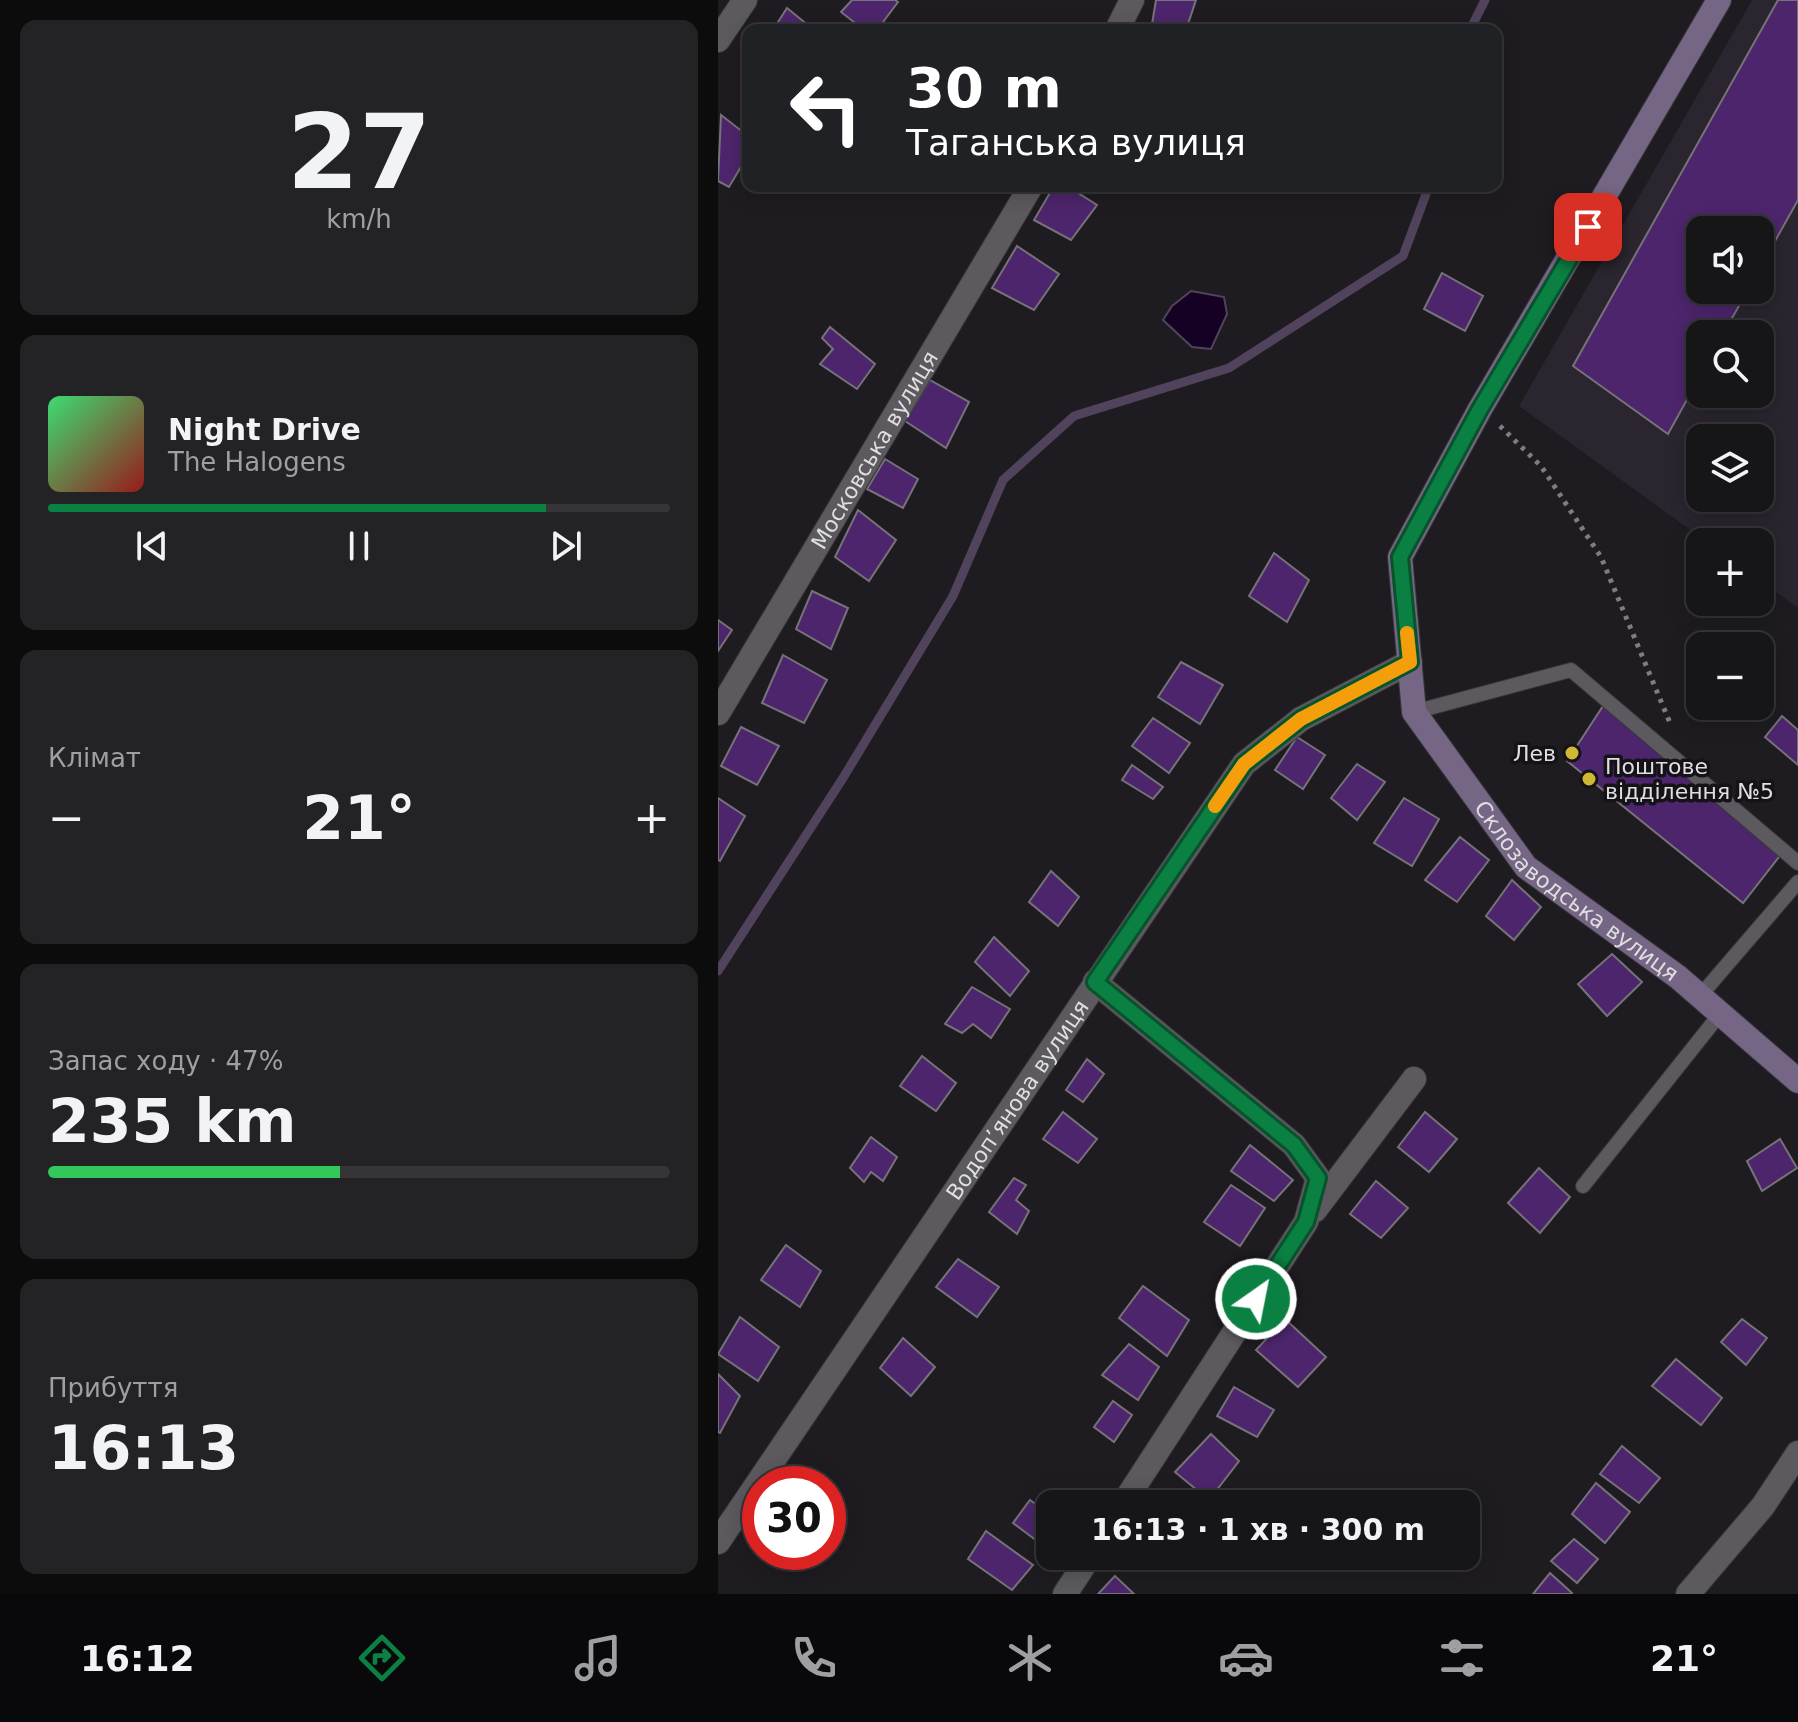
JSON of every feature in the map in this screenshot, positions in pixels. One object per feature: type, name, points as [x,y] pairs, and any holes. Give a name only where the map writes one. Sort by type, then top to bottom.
[{"type":"street","points":[[718,40],[745,0]]},
{"type":"street","points":[[1120,24],[1132,0]]},
{"type":"street","points":[[1414,712],[1400,557],[1480,409],[1719,0]]},
{"type":"street","name":"Московська вулиця","points":[[718,713],[1027,192]]},
{"type":"street","name":"Водоп’янова вулиця","points":[[718,1542],[1244,764],[1301,719],[1410,662]]},
{"type":"street","name":"Склозаводська вулиця","points":[[1414,712],[1526,867],[1700,996],[1798,1081]]},
{"type":"street","points":[[1095,982],[1294,1145],[1318,1178],[1306,1222]]},
{"type":"street","points":[[1132,1490],[1306,1222],[1414,1079]]},
{"type":"street","points":[[1688,1594],[1763,1506],[1798,1453]]},
{"type":"street","points":[[1065,1594],[1081,1570]]},
{"type":"lane","points":[[1414,712],[1571,670],[1798,863]]},
{"type":"lane","points":[[1700,996],[1798,882]]},
{"type":"lane","points":[[1583,1186],[1720,1014]]},
{"type":"path","points":[[1497,422],[1541,466],[1601,557],[1646,671],[1694,775]]},
{"type":"shaded area","points":[[1752,0],[1798,0],[1798,608],[1774,590],[1774,528],[1688,528],[1519,406]]},
{"type":"shaded area","points":[[1191,291],[1224,297],[1227,314],[1211,349],[1192,347],[1163,320],[1172,306]]},
{"type":"building","points":[[852,0],[898,2],[882,24],[856,24],[841,12]]},
{"type":"building","points":[[1156,0],[1196,0],[1188,24],[1152,24]]},
{"type":"building","points":[[1778,0],[1798,0],[1798,200],[1774,243],[1774,216],[1686,216],[1686,304],[1740,304],[1731,320],[1686,320],[1686,401],[1668,434],[1573,366]]},
{"type":"building","points":[[787,8],[807,24],[777,24]]},
{"type":"building","points":[[721,115],[742,131],[742,165],[729,187],[718,181]]},
{"type":"building","points":[[1050,192],[1076,192],[1097,205],[1071,240],[1034,220]]},
{"type":"building","points":[[1017,246],[1059,274],[1034,310],[992,288]]},
{"type":"building","points":[[1442,273],[1483,296],[1465,331],[1424,309]]},
{"type":"building","points":[[830,327],[875,364],[857,389],[820,364],[833,349],[822,338]]},
{"type":"building","points":[[930,380],[969,402],[946,448],[905,421]]},
{"type":"building","points":[[885,459],[918,479],[903,508],[867,489]]},
{"type":"building","points":[[858,510],[896,540],[869,581],[835,557]]},
{"type":"building","points":[[1274,553],[1309,580],[1287,622],[1249,596]]},
{"type":"building","points":[[812,591],[848,608],[831,649],[796,629]]},
{"type":"building","points":[[718,620],[732,630],[718,651]]},
{"type":"building","points":[[783,655],[827,680],[804,723],[762,703]]},
{"type":"building","points":[[1181,662],[1223,685],[1200,724],[1158,697]]},
{"type":"building","points":[[1603,706],[1782,853],[1743,903],[1567,761]]},
{"type":"building","points":[[1782,716],[1798,730],[1798,765],[1765,737]]},
{"type":"building","points":[[1153,718],[1190,743],[1169,773],[1132,746]]},
{"type":"building","points":[[741,727],[779,746],[757,785],[721,766]]},
{"type":"building","points":[[1297,737],[1325,755],[1303,789],[1275,770]]},
{"type":"building","points":[[1357,764],[1385,782],[1357,820],[1331,798]]},
{"type":"building","points":[[1132,765],[1163,787],[1153,799],[1122,780]]},
{"type":"building","points":[[718,798],[745,816],[720,861],[718,860]]},
{"type":"building","points":[[1404,798],[1439,819],[1412,866],[1374,843]]},
{"type":"building","points":[[1460,837],[1489,860],[1457,902],[1425,880]]},
{"type":"building","points":[[1051,871],[1079,897],[1058,926],[1029,902]]},
{"type":"building","points":[[1512,880],[1541,907],[1514,940],[1486,916]]},
{"type":"building","points":[[994,937],[1029,971],[1010,996],[975,962]]},
{"type":"building","points":[[1612,954],[1642,982],[1607,1016],[1578,984]]},
{"type":"building","points":[[972,987],[1010,1009],[991,1038],[973,1024],[962,1033],[945,1024]]},
{"type":"building","points":[[922,1056],[956,1083],[936,1111],[900,1086]]},
{"type":"building","points":[[1087,1059],[1104,1074],[1083,1102],[1066,1090]]},
{"type":"building","points":[[1063,1112],[1097,1139],[1078,1163],[1043,1139]]},
{"type":"building","points":[[1425,1112],[1457,1139],[1429,1172],[1398,1147]]},
{"type":"building","points":[[871,1137],[897,1157],[883,1181],[871,1172],[864,1182],[850,1168]]},
{"type":"building","points":[[1780,1139],[1797,1168],[1762,1191],[1747,1161]]},
{"type":"building","points":[[1250,1145],[1293,1180],[1274,1201],[1231,1171]]},
{"type":"building","points":[[1539,1168],[1570,1197],[1540,1233],[1508,1203]]},
{"type":"building","points":[[1014,1178],[1026,1185],[1016,1200],[1029,1211],[1017,1234],[989,1212]]},
{"type":"building","points":[[1376,1181],[1408,1208],[1381,1238],[1350,1214]]},
{"type":"building","points":[[1231,1185],[1265,1208],[1240,1246],[1204,1222]]},
{"type":"building","points":[[786,1245],[821,1271],[800,1307],[761,1280]]},
{"type":"building","points":[[958,1259],[999,1287],[977,1317],[936,1287]]},
{"type":"building","points":[[1143,1286],[1189,1320],[1167,1356],[1119,1318]]},
{"type":"building","points":[[740,1317],[779,1347],[758,1381],[718,1354]]},
{"type":"building","points":[[1285,1319],[1326,1357],[1298,1387],[1256,1350]]},
{"type":"building","points":[[1742,1319],[1767,1338],[1746,1365],[1721,1342]]},
{"type":"building","points":[[903,1338],[935,1367],[911,1396],[880,1368]]},
{"type":"building","points":[[1129,1344],[1159,1367],[1138,1400],[1102,1375]]},
{"type":"building","points":[[1676,1359],[1722,1398],[1701,1425],[1652,1386]]},
{"type":"building","points":[[718,1374],[740,1396],[720,1433],[718,1432]]},
{"type":"building","points":[[1234,1387],[1274,1410],[1257,1437],[1217,1416]]},
{"type":"building","points":[[1113,1401],[1132,1415],[1114,1442],[1094,1427]]},
{"type":"building","points":[[1211,1434],[1239,1461],[1217,1490],[1197,1490],[1175,1472]]},
{"type":"building","points":[[1622,1446],[1660,1478],[1639,1503],[1600,1474]]},
{"type":"building","points":[[1596,1483],[1630,1512],[1605,1543],[1572,1514]]},
{"type":"building","points":[[1030,1500],[1036,1504],[1036,1540],[1013,1523]]},
{"type":"building","points":[[986,1531],[1033,1565],[1012,1590],[968,1559]]},
{"type":"building","points":[[1574,1539],[1598,1559],[1577,1583],[1551,1561]]},
{"type":"building","points":[[1550,1573],[1572,1593],[1533,1594]]},
{"type":"building","points":[[1115,1576],[1134,1594],[1098,1594]]},
{"type":"waterway","points":[[1473,24],[1485,0]]},
{"type":"waterway","points":[[718,971],[843,778],[953,596],[1003,480],[1074,416],[1229,368],[1403,256],[1427,192]]},
{"type":"slow traffic","points":[[1215,806],[1244,764],[1301,719],[1410,662],[1407,633]]},
{"type":"place","name":"Лев","points":[[1572,753]]},
{"type":"place","name":"Поштове відділення №5","points":[[1589,779]]},
{"type":"route","points":[[1256,1299],[1306,1222],[1318,1178],[1294,1145],[1095,982],[1244,764],[1301,719],[1410,662],[1400,557],[1480,409],[1588,227]]}]
